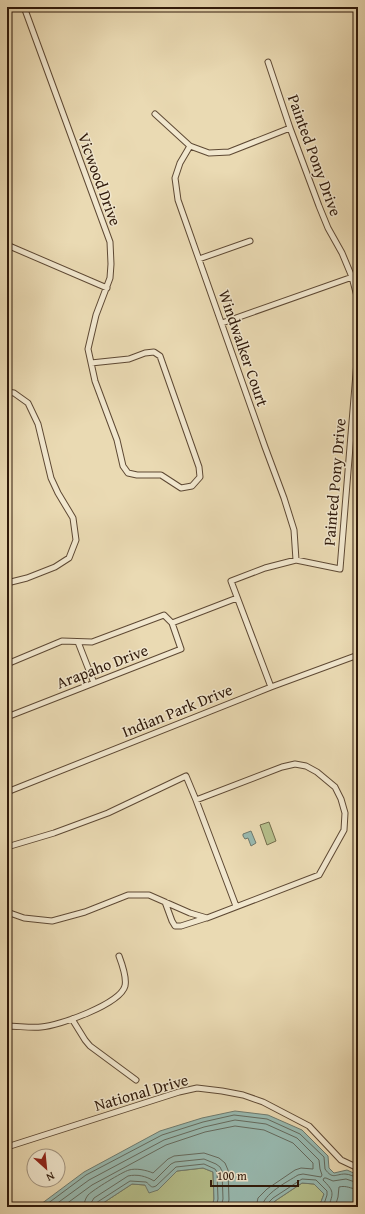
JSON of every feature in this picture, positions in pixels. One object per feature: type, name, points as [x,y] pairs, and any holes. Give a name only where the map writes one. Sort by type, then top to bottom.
[{"type":"street","name":"Vicwood Drive","points":[[24,7],[110,242],[112,264],[110,278],[96,315],[88,349],[91,364],[95,381],[117,440],[124,466],[128,473],[161,475],[181,488],[192,486],[200,477],[199,467],[160,356],[154,352],[145,353],[129,358],[91,364]]},
{"type":"street","name":"Painted Pony Drive","points":[[268,62],[290,128],[328,228],[342,253],[352,277],[358,300]]},
{"type":"street","points":[[155,114],[190,146],[209,153],[229,152],[290,128]]},
{"type":"street","name":"Windwalker Court","points":[[190,146],[180,163],[176,178],[178,200],[284,498],[294,530],[296,560]]},
{"type":"street","points":[[199,259],[250,241]]},
{"type":"street","points":[[7,245],[107,288]]},
{"type":"street","points":[[222,323],[358,275]]},
{"type":"street","name":"Painted Pony Drive","points":[[296,560],[340,569],[358,349]]},
{"type":"street","points":[[7,392],[14,393],[28,403],[38,424],[51,478],[58,494],[73,518],[76,540],[69,558],[55,567],[27,578],[7,583]]},
{"type":"street","points":[[271,687],[231,581],[265,568],[296,560]]},
{"type":"street","points":[[7,664],[62,641],[92,642],[164,615],[172,623],[237,598]]},
{"type":"street","name":"Arapaho Drive","points":[[7,717],[181,649],[172,623]]},
{"type":"street","points":[[78,642],[94,683]]},
{"type":"street","name":"Indian Park Drive","points":[[7,792],[271,687],[358,655]]},
{"type":"street","points":[[165,902],[175,926],[181,926],[207,918],[319,875],[344,830],[345,813],[335,786],[317,772],[306,766],[295,764],[282,766],[196,800]]},
{"type":"street","points":[[7,846],[54,833],[108,813],[186,776],[236,906]]},
{"type":"street","points":[[7,912],[24,918],[52,921],[85,912],[128,895],[149,895],[190,914],[207,918]]},
{"type":"street","points":[[7,1026],[42,1027],[72,1019],[106,1005],[120,994],[125,986],[124,970],[119,956]]},
{"type":"street","points":[[72,1019],[90,1046],[136,1080]]},
{"type":"street","name":"National Drive","points":[[7,1147],[179,1092],[197,1088],[243,1095],[263,1102],[309,1126],[341,1160],[358,1168]]},
{"type":"green space","points":[[269,822],[276,841],[267,845],[260,825]]},
{"type":"green space","points":[[203,1168],[213,1172],[214,1199],[212,1207],[97,1207],[132,1184],[145,1185],[158,1190],[177,1171]]},
{"type":"green space","points":[[302,1183],[314,1184],[324,1194],[319,1207],[270,1207],[275,1201]]},
{"type":"water","points":[[251,831],[256,843],[251,846],[248,838],[245,839],[243,834]]},
{"type":"water","points":[[235,1111],[268,1115],[302,1130],[328,1156],[329,1168],[334,1173],[347,1170],[358,1175],[358,1207],[319,1207],[324,1194],[314,1184],[302,1183],[275,1201],[270,1207],[212,1207],[214,1199],[213,1172],[203,1168],[177,1171],[158,1190],[149,1193],[145,1185],[132,1184],[97,1207],[37,1207],[63,1188],[66,1188],[66,1185],[84,1172],[160,1131],[202,1118]]}]
